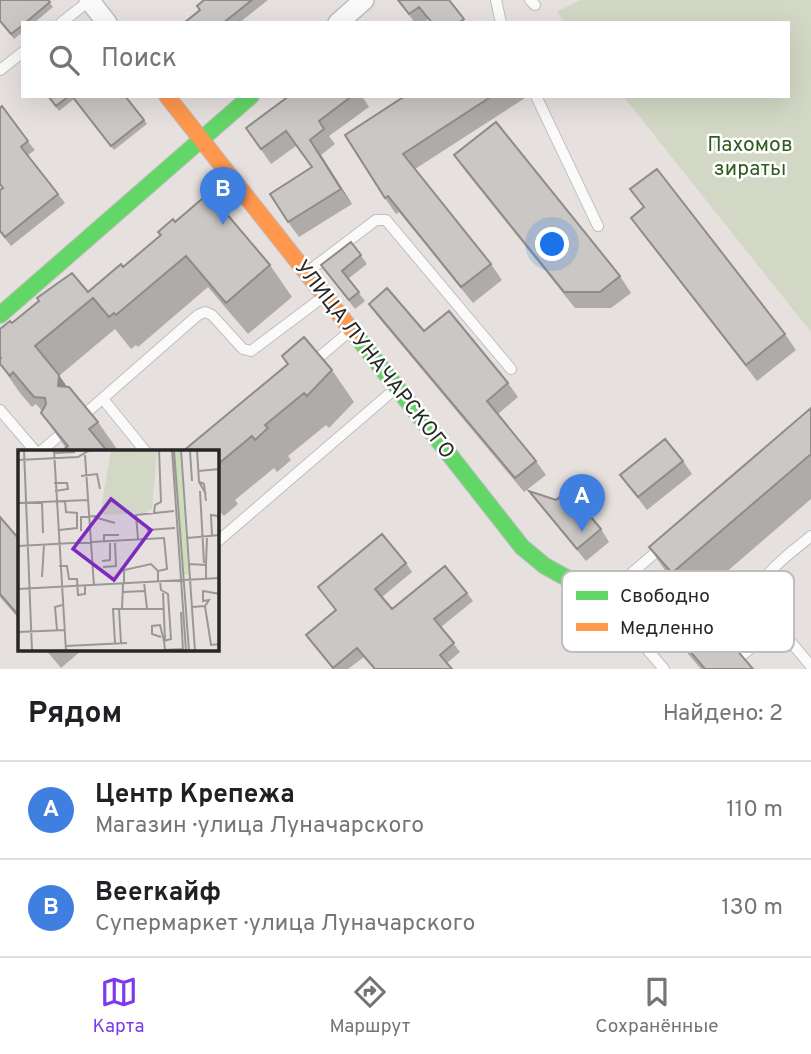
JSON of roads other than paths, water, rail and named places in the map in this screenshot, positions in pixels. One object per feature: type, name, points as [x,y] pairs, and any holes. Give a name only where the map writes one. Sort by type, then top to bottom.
[{"type":"street","points":[[89,0],[105,21]]},
{"type":"street","points":[[340,21],[364,0]]},
{"type":"street","name":"УЛИЦА ЛУНАЧАРСКОГО","points":[[169,98],[522,547],[545,566],[562,575]]},
{"type":"street","points":[[0,314],[249,98]]},
{"type":"lane","points":[[63,21],[89,0]]},
{"type":"lane","points":[[496,0],[501,21]]},
{"type":"lane","points":[[0,70],[21,54]]},
{"type":"lane","points":[[537,98],[598,226]]},
{"type":"lane","points":[[305,273],[376,220],[386,220],[511,369]]},
{"type":"lane","points":[[86,413],[198,315],[205,312],[212,315],[243,349],[251,351],[323,297]]},
{"type":"lane","points":[[299,374],[350,331]]},
{"type":"lane","points":[[219,540],[395,388]]},
{"type":"lane","points":[[103,398],[144,450]]},
{"type":"lane","points":[[0,410],[36,450]]},
{"type":"lane","points":[[41,450],[61,435]]},
{"type":"lane","points":[[634,571],[676,534]]},
{"type":"lane","points":[[775,571],[811,536]]},
{"type":"lane","points":[[794,646],[811,666]]},
{"type":"lane","points":[[649,652],[664,669]]},
{"type":"lane","points":[[739,658],[746,652]]},
{"type":"place","name":"Beerкайф","points":[[223,225]]},
{"type":"place","name":"Центр Крепежа","points":[[582,532]]},
{"type":"park label","name":"Пахомов зираты","points":[[750,157]]}]
